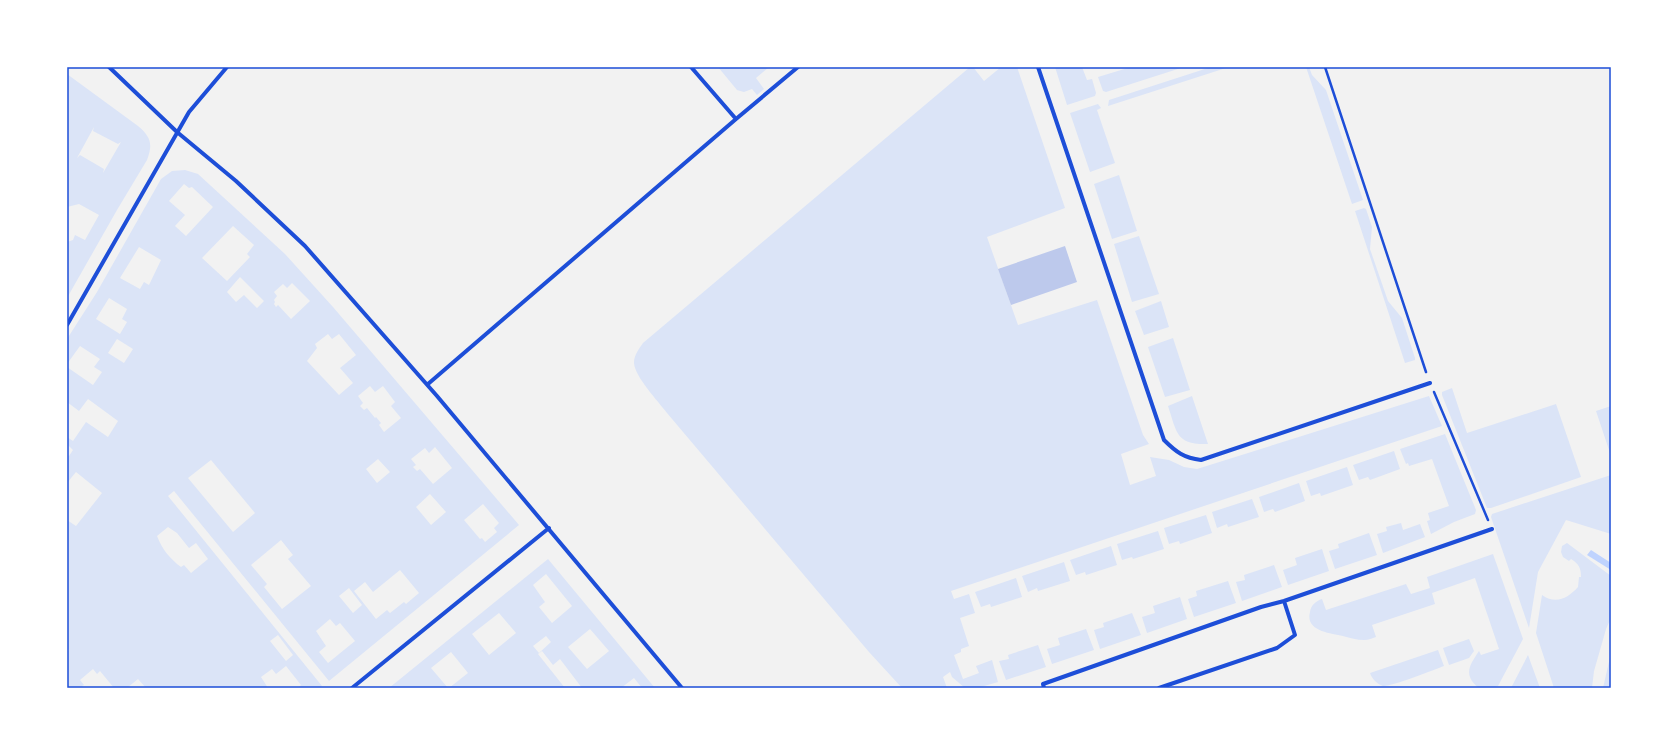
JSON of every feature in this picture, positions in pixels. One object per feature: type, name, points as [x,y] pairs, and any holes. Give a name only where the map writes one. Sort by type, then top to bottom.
[{"type":"street","points":[[109,67],[177,132],[236,181],[305,246],[428,384],[682,688]]},
{"type":"street","points":[[67,325],[189,112],[227,67]]},
{"type":"street","points":[[691,67],[736,119]]},
{"type":"street","points":[[428,384],[798,67]]},
{"type":"street","points":[[1038,67],[1164,440],[1171,447],[1189,458],[1202,460],[1430,383]]},
{"type":"street","points":[[352,688],[549,528]]},
{"type":"street","points":[[1044,688],[1043,684],[1261,607],[1284,601],[1492,529]]},
{"type":"street","points":[[1159,688],[1277,648],[1295,635],[1284,601]]},
{"type":"path","points":[[1325,67],[1430,383],[1492,529]]},
{"type":"shaded area","points":[[718,67],[769,67],[756,78],[764,89],[757,95],[752,89],[744,92],[737,90]]},
{"type":"shaded area","points":[[970,67],[973,67],[984,81],[1001,67],[1017,67],[1065,208],[987,237],[1018,325],[1097,300],[1143,435],[1149,444],[1121,454],[1130,485],[1156,476],[1150,457],[1169,460],[1184,467],[1197,469],[1429,396],[1442,426],[951,591],[954,599],[969,594],[975,613],[960,618],[969,646],[961,649],[961,652],[954,655],[963,679],[979,673],[976,666],[992,660],[998,682],[977,688],[965,688],[952,677],[950,672],[943,677],[947,688],[902,688],[869,652],[653,396],[638,375],[635,369],[634,360],[643,343]]},
{"type":"shaded area","points":[[1055,67],[1082,67],[1087,80],[1092,79],[1096,93],[1095,96],[1067,105]]},
{"type":"shaded area","points":[[1131,67],[1184,67],[1106,92],[1103,91],[1098,77]]},
{"type":"shaded area","points":[[1211,67],[1229,67],[1108,106],[1109,100]]},
{"type":"shaded area","points":[[1306,67],[1309,67],[1312,75],[1326,90],[1363,200],[1352,204]]},
{"type":"shaded area","points":[[67,74],[138,126],[148,137],[150,141],[150,149],[147,160],[67,298],[67,242],[73,240],[75,235],[85,240],[99,215],[79,204],[67,207]],"holes":[[[94,127],[93,131],[118,144],[121,142],[103,173],[104,169],[80,155],[77,158]]]},
{"type":"shaded area","points":[[1098,104],[1101,108],[1097,110],[1115,163],[1090,172],[1070,113]]},
{"type":"shaded area","points":[[185,170],[198,174],[285,254],[333,307],[519,525],[329,681],[174,491],[168,496],[322,686],[320,688],[298,688],[301,685],[286,666],[276,674],[272,669],[261,677],[268,688],[146,688],[138,679],[127,688],[114,688],[100,671],[97,674],[93,669],[80,680],[84,685],[82,686],[84,688],[67,687],[67,652],[69,650],[67,647],[67,520],[76,526],[102,493],[76,472],[67,483],[67,455],[69,456],[73,450],[67,444],[67,437],[73,441],[86,422],[108,437],[118,421],[88,399],[79,411],[67,402],[67,367],[93,385],[102,372],[94,367],[100,359],[80,346],[67,364],[67,339],[97,292],[161,179],[172,171]],"holes":[[[184,184],[189,188],[192,187],[213,207],[186,236],[175,226],[185,215],[169,201]],[[233,226],[254,245],[247,254],[250,257],[227,281],[202,258]],[[139,247],[161,260],[149,285],[144,282],[140,289],[120,278]],[[240,277],[264,301],[257,308],[244,295],[236,302],[227,292]],[[292,283],[310,301],[291,319],[278,305],[276,307],[274,304],[274,300],[277,296],[274,292],[283,284],[287,288]],[[109,298],[127,309],[122,319],[127,322],[120,334],[96,319]],[[328,334],[332,339],[339,334],[356,355],[340,368],[353,383],[339,395],[307,361],[317,348],[315,344]],[[117,339],[133,349],[124,363],[108,353]],[[370,386],[375,392],[383,386],[395,402],[391,406],[401,418],[384,432],[379,425],[381,423],[376,417],[375,418],[367,408],[364,410],[360,406],[363,403],[358,396]],[[435,447],[452,468],[433,484],[420,469],[417,471],[413,467],[416,465],[411,459],[425,448],[429,453]],[[378,459],[390,472],[377,483],[366,469]],[[211,460],[255,513],[233,532],[188,478]],[[430,494],[446,512],[431,525],[416,507]],[[483,504],[499,523],[494,528],[497,532],[485,542],[482,538],[480,539],[464,520]],[[168,527],[177,533],[189,548],[196,543],[208,559],[191,573],[184,565],[181,567],[173,561],[161,545],[157,536]],[[281,540],[293,555],[288,559],[311,586],[282,609],[264,587],[267,584],[251,565]],[[400,570],[419,593],[406,604],[404,602],[390,613],[387,610],[376,619],[354,591],[365,582],[373,592]],[[349,588],[362,605],[353,613],[339,596]],[[330,619],[336,626],[340,623],[355,641],[328,663],[319,652],[326,646],[316,631]],[[278,635],[293,655],[286,661],[270,641]]]},
{"type":"shaded area","points":[[1119,175],[1137,231],[1112,239],[1094,184]]},
{"type":"shaded area","points":[[1364,208],[1366,209],[1372,227],[1370,249],[1388,301],[1402,318],[1415,358],[1415,360],[1405,363],[1355,211]]},
{"type":"shaded area","points":[[1139,236],[1159,294],[1132,302],[1114,244]]},
{"type":"shaded area","points":[[1161,301],[1169,327],[1144,335],[1135,311]]},
{"type":"shaded area","points":[[1173,338],[1190,390],[1165,397],[1148,347]]},
{"type":"shaded area","points":[[1452,388],[1467,433],[1556,404],[1581,477],[1491,508],[1487,508],[1442,395],[1442,392]]},
{"type":"shaded area","points":[[1192,396],[1208,444],[1197,444],[1184,440],[1179,436],[1168,406]]},
{"type":"shaded area","points":[[1611,406],[1611,456],[1596,411]]},
{"type":"shaded area","points":[[1445,434],[1476,510],[1475,514],[1454,522],[1431,534],[1427,521],[1430,520],[1428,513],[1449,506],[1432,459],[1409,466],[1408,463],[1406,464],[1400,449]]},
{"type":"shaded area","points":[[1394,451],[1400,469],[1370,480],[1368,477],[1359,480],[1353,465]]},
{"type":"shaded area","points":[[1347,467],[1353,485],[1321,496],[1320,493],[1311,496],[1306,481]]},
{"type":"shaded area","points":[[1611,475],[1611,534],[1566,520],[1538,572],[1529,628],[1491,517],[1492,514]]},
{"type":"shaded area","points":[[1299,483],[1305,501],[1275,512],[1273,509],[1264,512],[1259,497]]},
{"type":"shaded area","points":[[1252,499],[1259,517],[1228,527],[1227,524],[1217,528],[1212,512]]},
{"type":"shaded area","points":[[1206,515],[1212,533],[1180,544],[1179,541],[1169,544],[1164,528]]},
{"type":"shaded area","points":[[1401,523],[1403,530],[1420,524],[1425,537],[1383,553],[1377,534],[1387,531],[1386,527]]},
{"type":"shaded area","points":[[1158,531],[1164,549],[1133,559],[1132,557],[1122,560],[1117,544]]},
{"type":"shaded area","points":[[1369,533],[1377,555],[1335,569],[1329,551],[1339,548],[1338,544]]},
{"type":"shaded area","points":[[1567,543],[1611,576],[1611,618],[1606,629],[1594,671],[1592,688],[1554,688],[1536,633],[1542,595],[1552,600],[1562,599],[1578,587],[1579,577],[1581,577],[1579,566],[1571,559],[1569,561],[1563,557],[1561,552],[1562,546]]},
{"type":"shaded area","points":[[1111,546],[1117,565],[1086,575],[1085,572],[1076,575],[1070,560]]},
{"type":"shaded area","points":[[1322,549],[1329,571],[1288,585],[1283,570],[1297,565],[1295,558]]},
{"type":"shaded area","points":[[1493,554],[1523,639],[1498,686],[1493,688],[1479,688],[1469,675],[1470,666],[1479,651],[1481,655],[1499,649],[1475,578],[1432,593],[1435,604],[1372,625],[1376,637],[1369,639],[1356,639],[1320,630],[1311,623],[1309,618],[1311,607],[1322,599],[1326,610],[1406,584],[1411,594],[1430,588],[1427,577]]},
{"type":"shaded area","points":[[548,559],[655,688],[642,688],[634,678],[621,688],[582,688],[560,659],[553,665],[542,651],[538,654],[565,688],[449,688],[468,673],[451,652],[431,668],[448,688],[389,688]],"holes":[[[546,574],[572,606],[552,623],[539,607],[545,602],[533,585]],[[499,613],[516,633],[489,655],[472,634]],[[590,629],[609,651],[587,669],[568,647]],[[546,636],[551,642],[539,653],[533,646]]]},
{"type":"shaded area","points":[[1064,562],[1070,581],[1038,591],[1037,588],[1028,592],[1022,576]]},
{"type":"shaded area","points":[[1274,565],[1282,587],[1242,601],[1236,582],[1245,580],[1244,575]]},
{"type":"shaded area","points":[[1016,578],[1022,597],[991,607],[990,604],[981,607],[975,592]]},
{"type":"shaded area","points":[[1228,581],[1236,603],[1194,617],[1188,599],[1197,596],[1196,591]]},
{"type":"shaded area","points":[[1180,597],[1187,619],[1147,633],[1142,617],[1155,613],[1153,606]]},
{"type":"shaded area","points":[[1132,613],[1141,635],[1100,649],[1094,630],[1104,627],[1103,623]]},
{"type":"shaded area","points":[[1086,629],[1094,650],[1052,664],[1047,649],[1060,645],[1058,638]]},
{"type":"shaded area","points":[[1469,639],[1474,651],[1469,658],[1449,665],[1443,648]]},
{"type":"shaded area","points":[[1038,645],[1046,667],[1006,680],[999,661],[1009,659],[1008,655]]},
{"type":"shaded area","points":[[1438,650],[1444,666],[1403,681],[1383,686],[1375,681],[1370,673]]},
{"type":"shaded area","points":[[1611,653],[1611,688],[1603,688]]},
{"type":"shaded area","points":[[1528,655],[1540,688],[1511,688]]},
{"type":"water","points":[[1591,550],[1611,563],[1611,570],[1587,555]]},
{"type":"building","points":[[1065,246],[1077,282],[1011,305],[998,269]]}]
